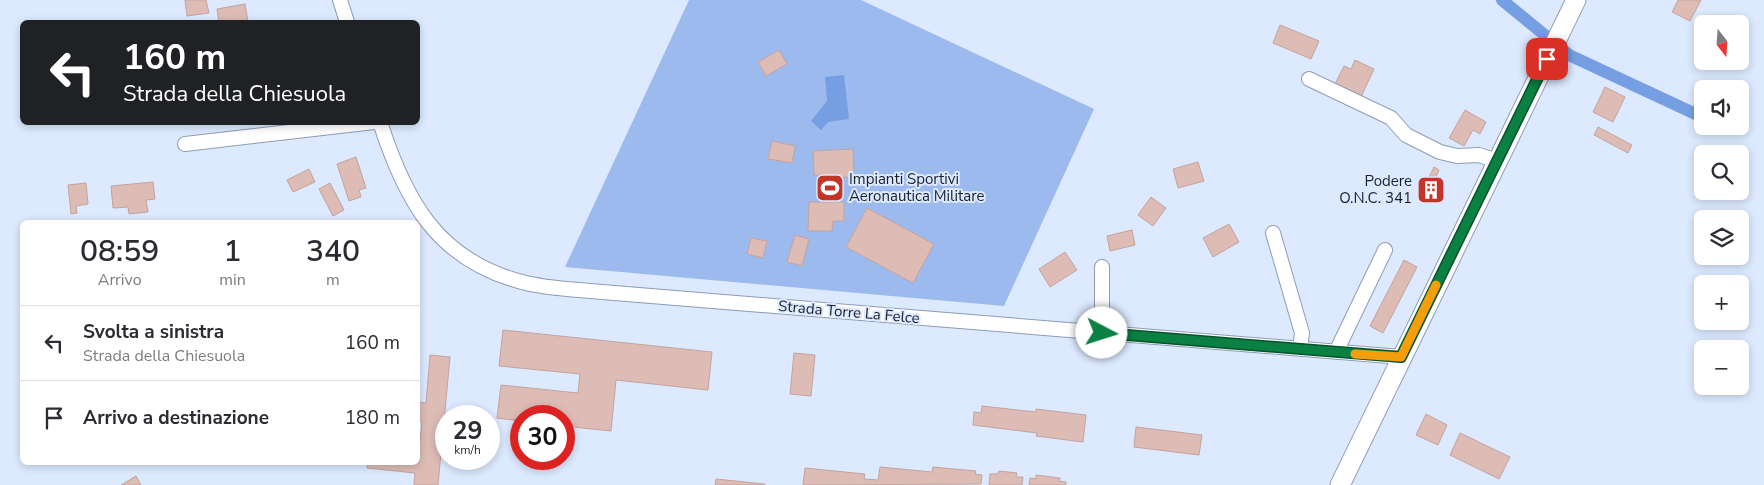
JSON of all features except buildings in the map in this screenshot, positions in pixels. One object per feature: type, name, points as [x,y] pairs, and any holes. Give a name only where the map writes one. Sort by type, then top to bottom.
[{"type":"street","points":[[340,0],[346,20]]},
{"type":"street","points":[[1340,485],[1576,0]]},
{"type":"street","points":[[1309,79],[1391,118],[1406,135],[1440,152],[1456,156],[1479,155],[1497,161]]},
{"type":"street","points":[[185,144],[348,125]]},
{"type":"street","name":"Strada Torre La Felce","points":[[381,125],[402,184],[430,226],[442,240],[467,258],[492,272],[512,279],[548,287],[590,291],[1401,357]]},
{"type":"street","points":[[1273,233],[1302,333],[1300,349]]},
{"type":"street","points":[[1336,352],[1385,250]]},
{"type":"street","points":[[1102,267],[1102,333]]},
{"type":"shaded area","name":"Impianti Sportivi Aeronautica Militare","points":[[689,0],[861,0],[1094,109],[1004,306],[565,267]]},
{"type":"shaded area","points":[[844,75],[849,119],[828,122],[821,130],[811,121],[827,101],[825,77]]},
{"type":"waterway","points":[[1502,0],[1569,55],[1694,113]]},
{"type":"slow traffic","points":[[1355,354],[1401,357],[1436,285]]},
{"type":"place","name":"Impianti Sportivi Aeronautica Militare","points":[[830,188]]},
{"type":"place","name":"Podere O.N.C. 341","points":[[1431,190]]},
{"type":"route","points":[[1102,333],[1401,357],[1547,59]]}]
